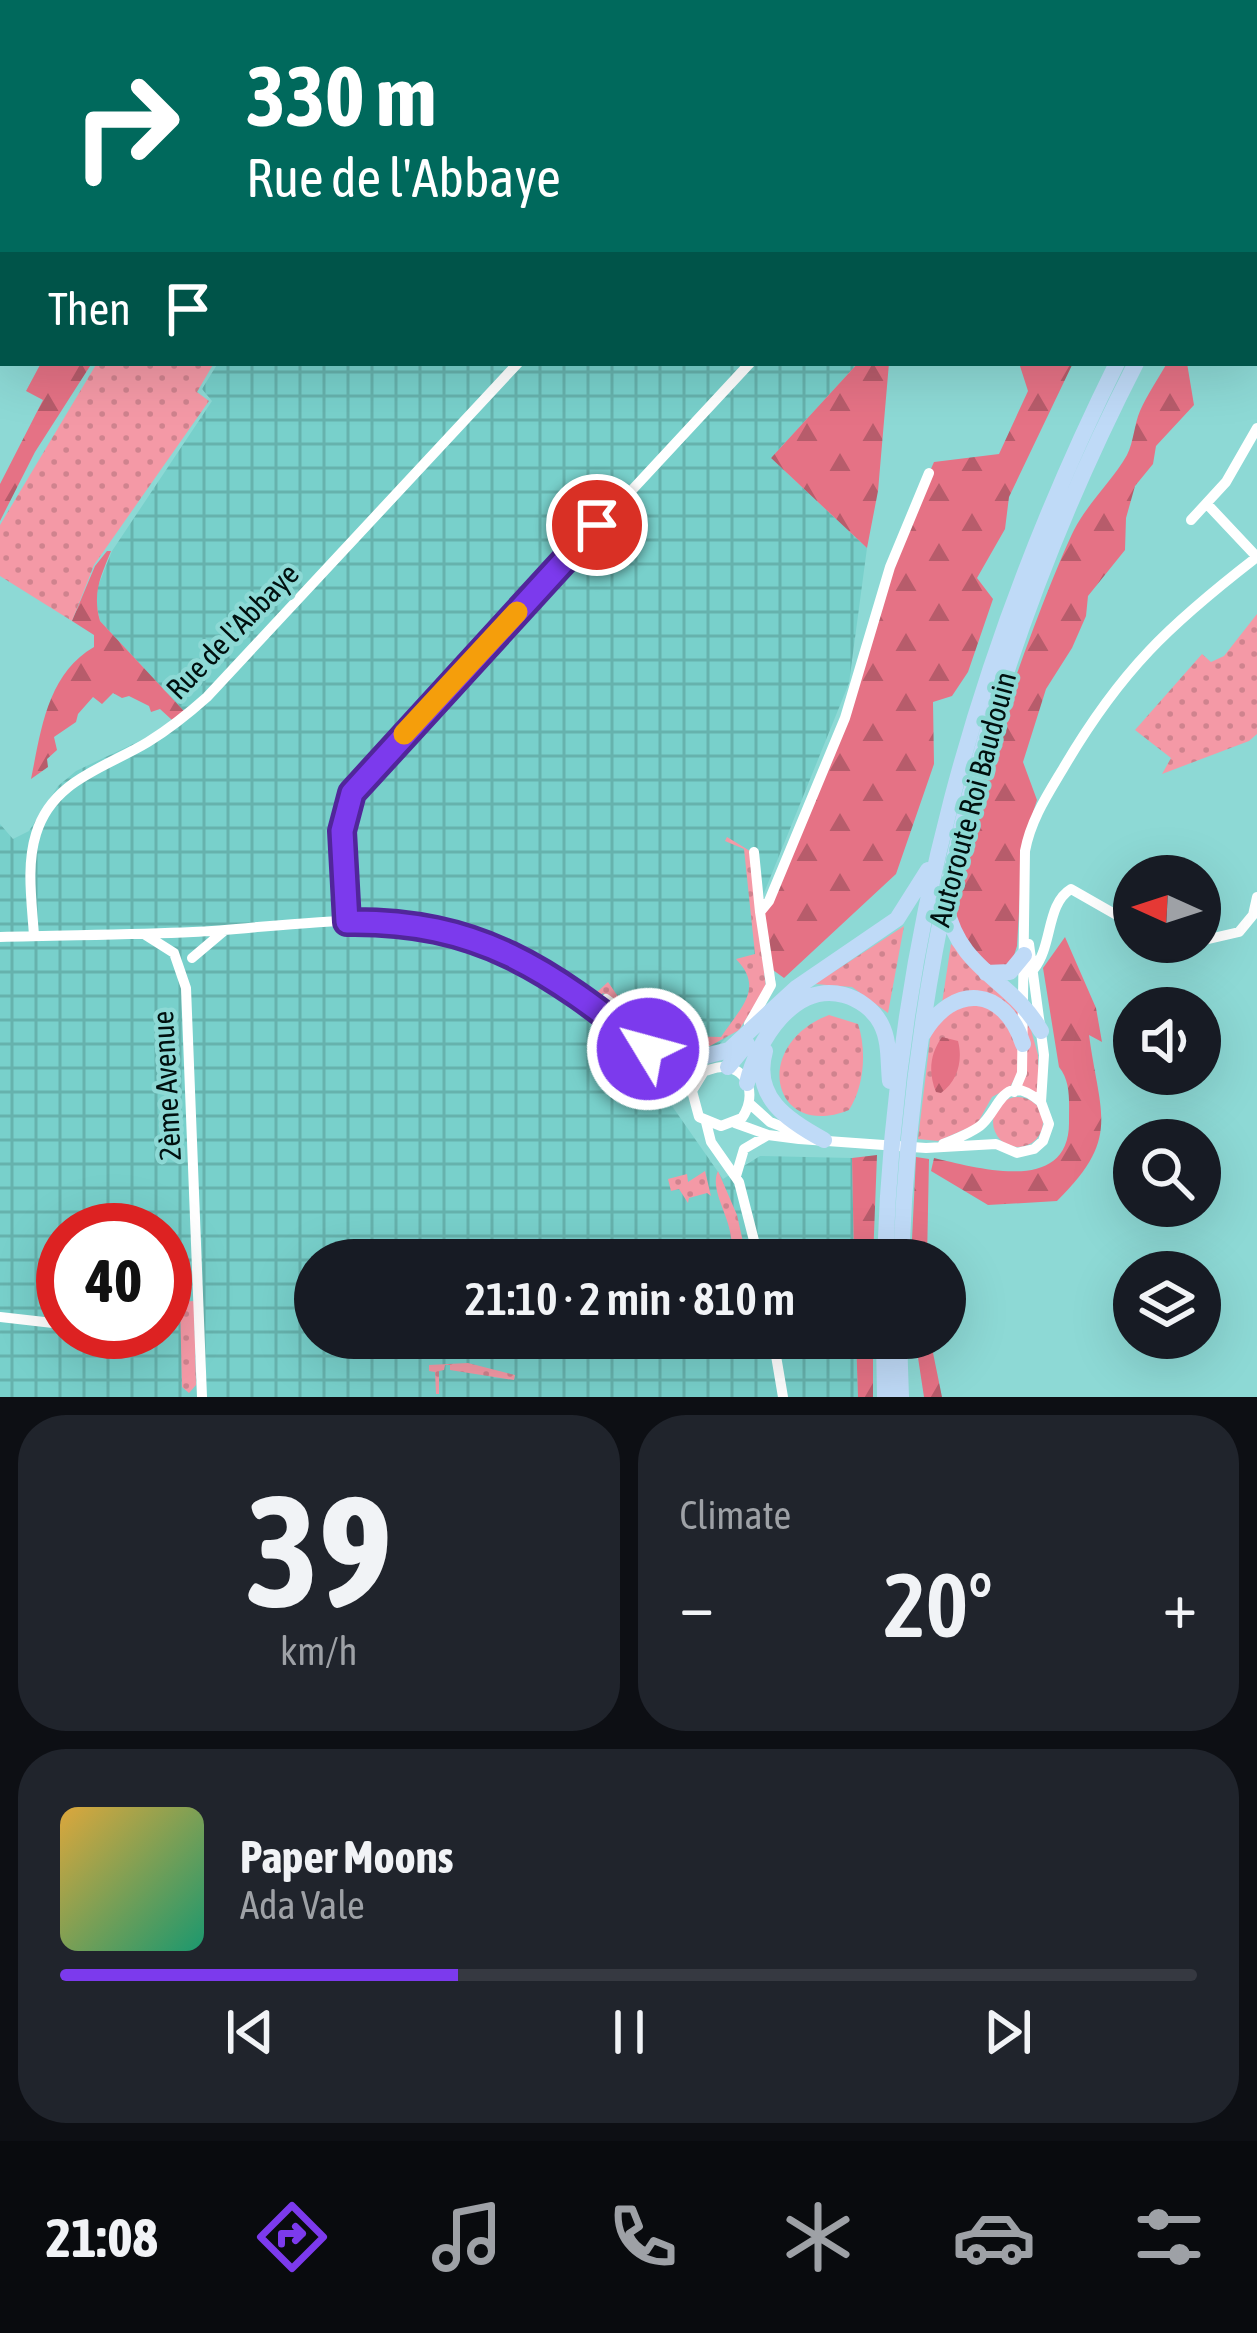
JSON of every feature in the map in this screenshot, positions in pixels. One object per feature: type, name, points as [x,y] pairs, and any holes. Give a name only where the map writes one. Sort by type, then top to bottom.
[{"type":"highway","name":"Autoroute Roi Baudouin","points":[[888,1239],[915,956],[934,859],[1006,617],[1042,524],[1117,366]]},
{"type":"highway","name":"Autoroute Roi Baudouin","points":[[900,1125],[968,790],[1022,621],[1092,450],[1134,366]]},
{"type":"highway","points":[[728,1067],[796,988],[897,919],[934,859]]},
{"type":"highway","points":[[944,894],[955,940],[1024,1006],[1041,1031]]},
{"type":"highway","points":[[986,973],[1010,972],[1030,959]]},
{"type":"highway","points":[[634,1039],[670,1054],[706,1058],[740,1042],[802,1000],[819,993],[847,996],[869,1009],[886,1036],[900,1125]]},
{"type":"highway","points":[[919,1040],[936,1013],[970,998],[990,1000],[1005,1010],[1023,1044]]},
{"type":"highway","points":[[748,1083],[775,1016]]},
{"type":"highway","points":[[775,1016],[764,1055],[764,1087],[778,1111],[824,1140]]},
{"type":"highway","name":"Autoroute Roi Baudouin","points":[[897,1168],[900,1239]]},
{"type":"highway","points":[[884,1359],[885,1397]]},
{"type":"highway","points":[[900,1359],[901,1397]]},
{"type":"street","name":"Rue de l'Abbaye","points":[[34,936],[33,846],[45,811],[57,796],[83,775],[161,734],[207,697],[515,366]]},
{"type":"street","points":[[347,922],[342,831],[346,805],[358,785],[747,366]]},
{"type":"street","points":[[1191,520],[1208,505],[1244,455],[1257,428]]},
{"type":"street","points":[[760,912],[769,901],[844,718],[890,567],[929,473]]},
{"type":"street","points":[[706,1122],[769,1135],[932,1148],[996,1144],[1017,1153],[1039,1145],[1049,1124],[1041,1102],[1045,1068],[1025,929],[1028,838],[1034,819],[1093,717],[1158,637],[1257,557],[1208,505]]},
{"type":"street","points":[[596,1010],[606,999],[678,1049],[702,1052],[723,1045],[748,1024],[771,985],[754,851]]},
{"type":"street","points":[[1014,1092],[1021,1078],[1030,959],[1047,948],[1060,897],[1072,889],[1113,913]]},
{"type":"street","points":[[1221,937],[1234,935],[1255,916],[1257,897]]},
{"type":"street","points":[[0,938],[347,922],[414,924],[472,937],[518,958],[680,1068],[703,1073],[728,1067],[748,1083],[750,1104],[777,1126],[824,1140]]},
{"type":"street","points":[[141,932],[176,955],[195,954],[226,929]]},
{"type":"street","points":[[185,933],[197,939],[195,954]]},
{"type":"street","points":[[176,955],[173,940],[185,933]]},
{"type":"street","points":[[1030,959],[1047,948]]},
{"type":"street","name":"2ème Avenue","points":[[186,988],[195,954]]},
{"type":"street","name":"2ème Avenue","points":[[176,955],[186,988],[202,1397]]},
{"type":"street","points":[[653,1053],[692,1091]]},
{"type":"street","points":[[703,1073],[692,1091],[694,1110],[706,1122],[710,1140],[736,1176],[753,1239]]},
{"type":"street","points":[[932,1148],[987,1120],[993,1104],[1014,1092],[1029,1093],[1041,1102]]},
{"type":"street","points":[[720,1156],[720,1140],[750,1104]]},
{"type":"street","points":[[987,1120],[996,1144]]},
{"type":"street","points":[[736,1176],[744,1149],[769,1135]]},
{"type":"street","points":[[0,1317],[36,1320]]},
{"type":"street","points":[[777,1359],[783,1397]]},
{"type":"shaded area","points":[[95,366],[212,366],[197,392],[209,401],[94,565],[72,621],[0,576],[0,525]]},
{"type":"shaded area","points":[[216,366],[855,366],[771,458],[867,548],[849,683],[764,893],[764,941],[776,980],[726,1038],[665,1096],[723,1179],[760,1156],[852,1158],[854,1239],[294,1239],[294,1359],[857,1359],[858,1397],[0,1397],[0,824],[13,839],[29,831],[58,786],[76,771],[148,737],[184,711],[100,621],[98,586],[112,551],[212,401],[202,389]]},
{"type":"shaded area","points":[[1257,614],[1257,734],[1162,774],[1171,758],[1135,730],[1202,654],[1211,662],[1224,656]]},
{"type":"shaded area","points":[[727,837],[750,851],[766,988],[739,1030],[710,1046],[683,1047],[603,993],[599,997],[596,993],[608,982],[617,995],[678,1036],[721,1037],[749,989],[736,959],[755,954],[744,849],[725,841]]},
{"type":"shaded area","points":[[904,926],[888,1013],[852,987],[815,984]]},
{"type":"shaded area","points":[[951,944],[1021,1007],[1021,1024],[1008,1007],[942,1003]]},
{"type":"shaded area","points":[[960,1003],[997,1008],[1018,1044],[1019,1070],[1010,1087],[992,1097],[977,1124],[938,1141],[918,1139],[931,1031]]},
{"type":"shaded area","points":[[829,1015],[858,1024],[862,1068],[849,1110],[823,1116],[802,1112],[788,1101],[780,1085],[780,1066],[788,1047],[804,1029]]},
{"type":"shaded area","points":[[1028,1019],[1038,1055],[1039,1094],[1021,1088]]},
{"type":"shaded area","points":[[1018,1097],[1036,1104],[1043,1122],[1036,1140],[1018,1147],[1000,1140],[993,1122],[1000,1104]]},
{"type":"shaded area","points":[[705,1171],[711,1196],[689,1198],[688,1203],[679,1189],[671,1191],[668,1179],[687,1174],[688,1182]]},
{"type":"shaded area","points":[[718,1171],[742,1239],[731,1239],[716,1180]]},
{"type":"shaded area","points":[[192,1301],[196,1385],[189,1393],[182,1387],[181,1359],[192,1359]]},
{"type":"shaded area","points":[[468,1363],[515,1375],[514,1380],[450,1370],[445,1365],[439,1371],[436,1394],[435,1372],[429,1371],[429,1365]]},
{"type":"green space","points":[[39,366],[90,366],[35,452],[0,521],[0,484],[43,400],[26,391]]},
{"type":"green space","points":[[855,366],[889,366],[878,491],[867,548],[771,458]]},
{"type":"green space","points":[[1020,366],[1072,366],[1009,497],[1005,529],[977,578],[993,599],[968,672],[952,696],[933,702],[934,764],[896,874],[784,978],[773,970],[764,908],[816,791],[904,530],[934,462],[999,454],[1028,391]]},
{"type":"green space","points":[[1165,366],[1188,366],[1194,405],[1156,446],[1153,464],[1135,486],[1126,518],[1125,550],[1088,596],[1086,616],[1072,648],[1046,689],[1023,762],[1037,800],[1023,843],[1017,946],[1011,965],[997,969],[969,950],[958,932],[956,901],[963,854],[997,733],[1060,562],[1080,520],[1127,455],[1140,411]]},
{"type":"green space","points":[[111,551],[97,593],[100,621],[184,711],[172,720],[160,709],[151,712],[149,706],[129,696],[113,693],[102,704],[93,697],[76,722],[54,737],[57,750],[47,759],[48,767],[31,779],[56,688],[78,658],[94,647],[94,635],[72,621],[95,566]]},
{"type":"green space","points":[[1065,937],[1096,1008],[1102,1042],[1089,1035],[1101,1107],[1098,1142],[1091,1160],[1057,1201],[988,1205],[931,1171],[934,1158],[1019,1171],[1055,1159],[1066,1144],[1068,1092],[1059,1067],[1043,968]]},
{"type":"green space","points":[[942,1037],[958,1041],[960,1055],[955,1076],[941,1093],[936,1092],[931,1070]]},
{"type":"green space","points":[[877,1155],[874,1239],[854,1239],[852,1158]]},
{"type":"green space","points":[[916,1157],[929,1159],[927,1239],[912,1239]]},
{"type":"green space","points":[[857,1359],[873,1359],[873,1397],[858,1397]]},
{"type":"green space","points":[[918,1359],[934,1359],[942,1397],[924,1397]]},
{"type":"slow traffic","points":[[404,734],[517,612]]},
{"type":"route","points":[[597,525],[352,793],[342,831],[347,922],[434,927],[495,946],[558,983],[648,1049]]}]
